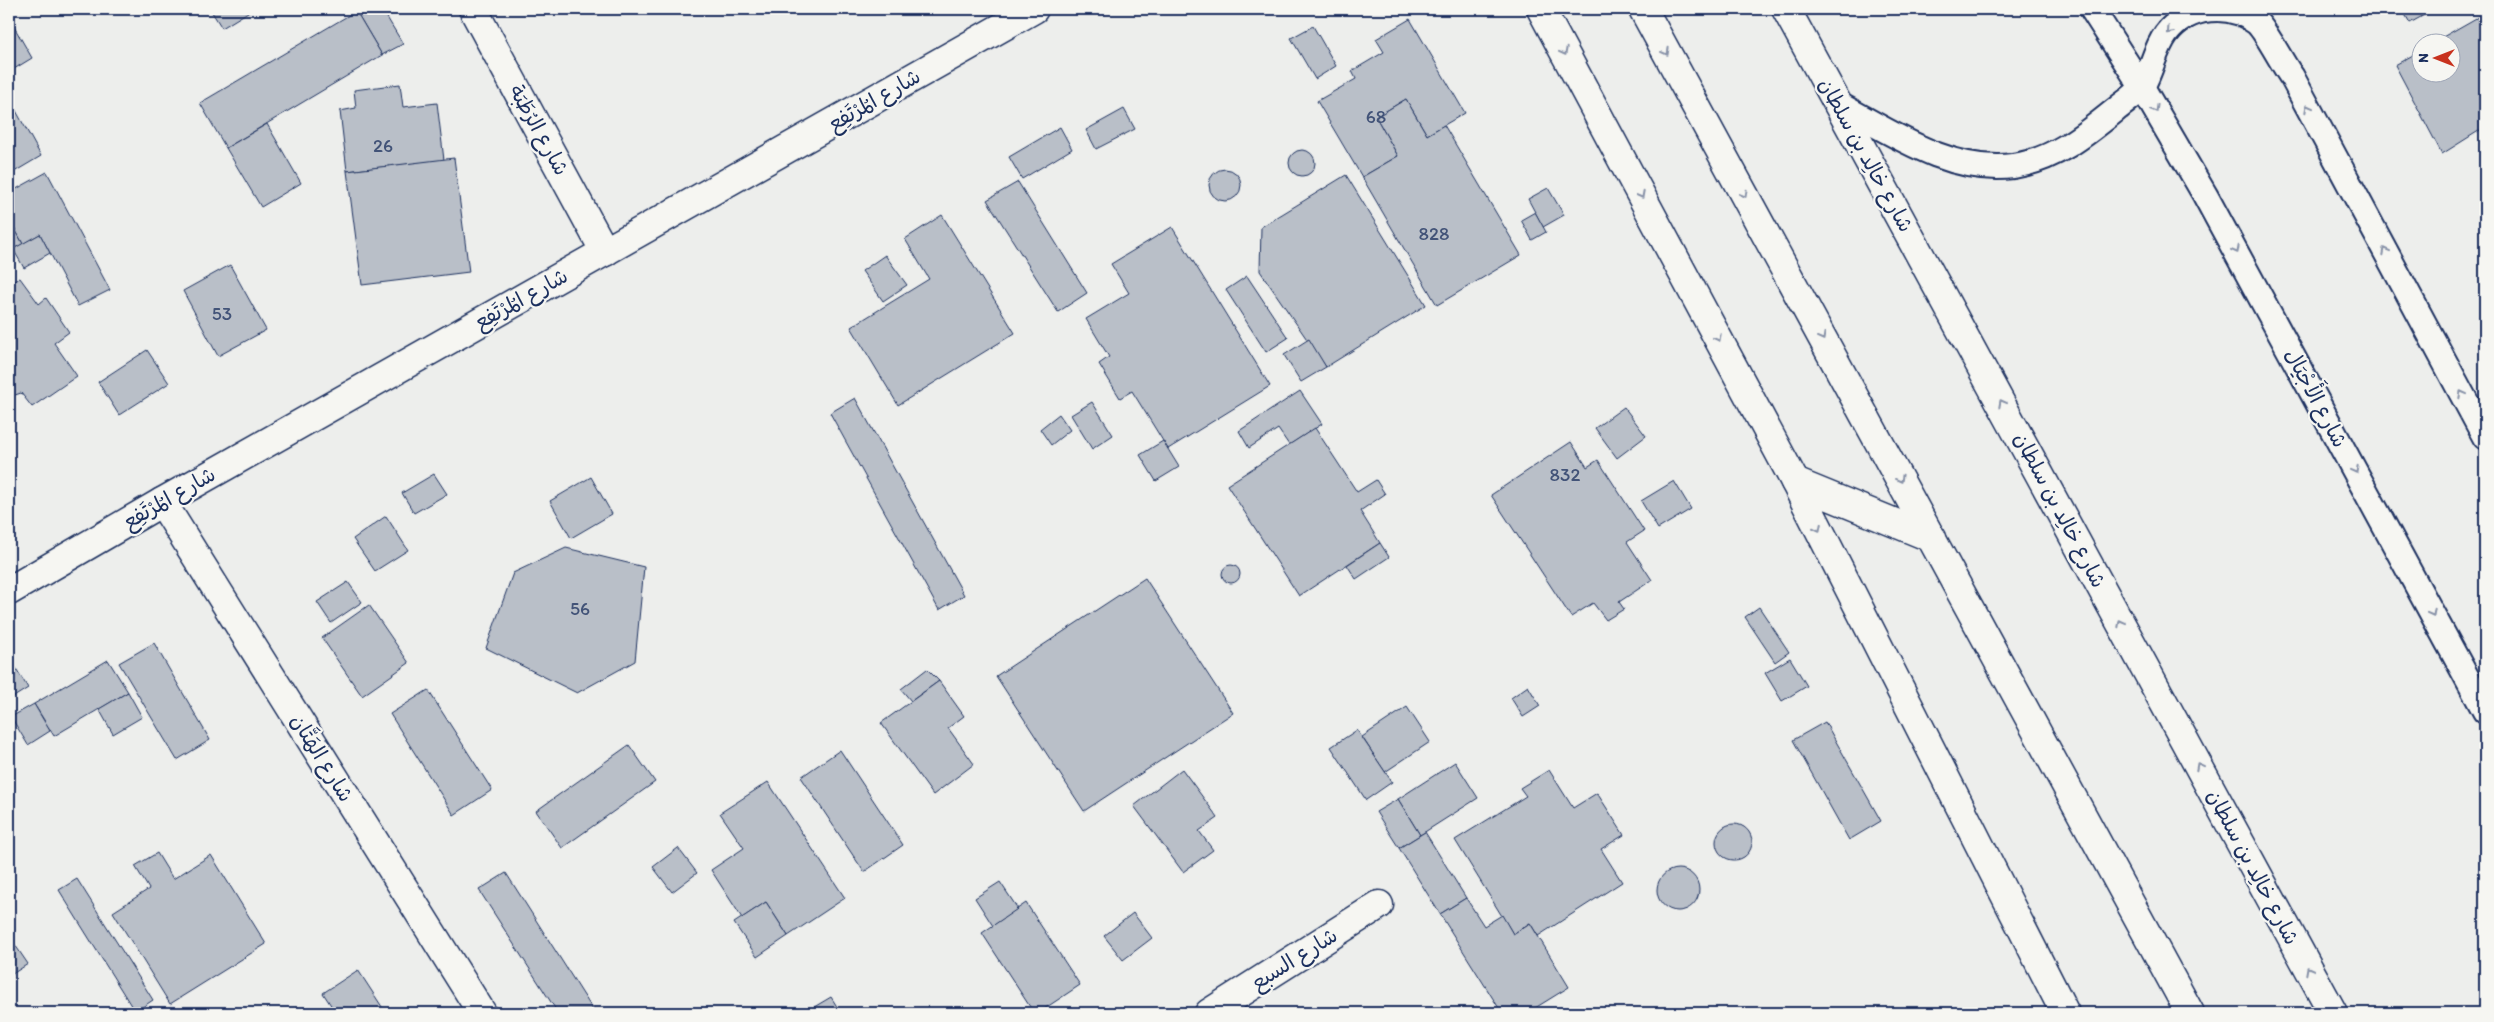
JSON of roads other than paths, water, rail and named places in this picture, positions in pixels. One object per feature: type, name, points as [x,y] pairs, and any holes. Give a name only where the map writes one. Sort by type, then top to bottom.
[{"type":"street","name":"شارع الرُطَبَة","points":[[473,9],[606,252]]},
{"type":"street","name":"شارع المُرْتَفِع","points":[[9,591],[162,502],[1034,9]]},
{"type":"street","points":[[1541,9],[1795,482],[2065,1013]]},
{"type":"street","points":[[1643,9],[2190,1013]]},
{"type":"street","name":"شارع خالِد بن سلطان","points":[[1786,9],[2333,1013]]},
{"type":"street","points":[[1795,482],[1932,538]]},
{"type":"street","name":"شارع الهَتَّان","points":[[162,502],[482,1013]]},
{"type":"street","name":"شارع السبع","points":[[1209,1013],[1379,905]]},
{"type":"lane","name":"شارع الأَجْيَال","points":[[2092,9],[2142,87],[2206,195],[2485,711]]},
{"type":"lane","points":[[1838,104],[1920,148],[1949,160],[1981,166],[2013,166],[2045,158],[2073,143],[2142,87],[2166,33],[2182,19],[2204,10],[2232,9],[2258,24],[2292,77],[2485,437]]}]
